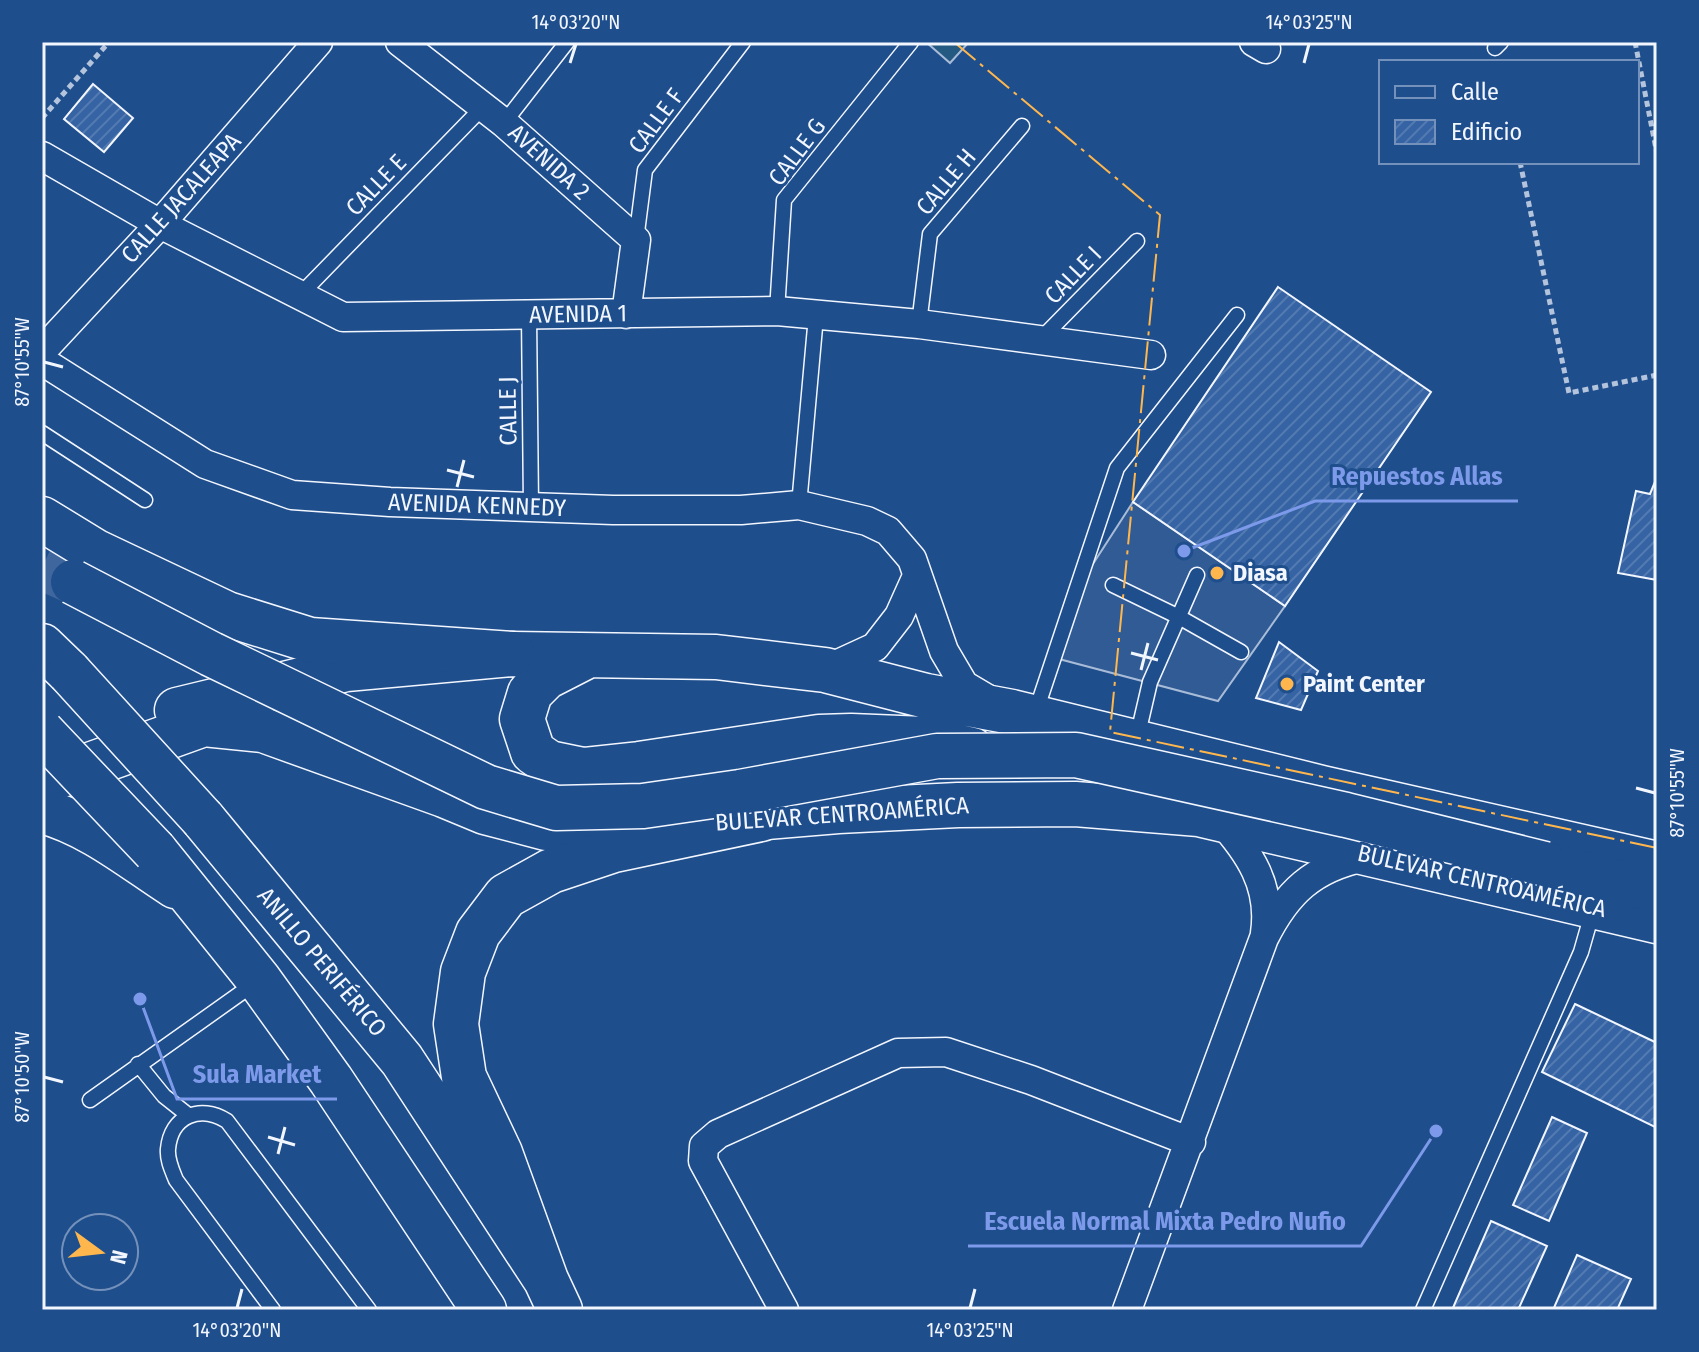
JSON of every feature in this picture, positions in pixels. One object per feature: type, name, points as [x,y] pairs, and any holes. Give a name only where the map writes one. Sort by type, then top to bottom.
[{"type":"main road","points":[[42,519],[96,552],[227,614],[310,640],[512,654],[716,657],[825,670],[1657,864]]},
{"type":"main road","points":[[73,582],[211,654],[486,787],[556,808],[643,806],[740,792],[937,756],[1076,755],[1346,815],[1657,891]]},
{"type":"main road","points":[[42,754],[193,705],[346,669],[512,654]]},
{"type":"main road","points":[[587,656],[546,677],[530,693],[522,719],[533,752],[549,763],[583,770],[819,737],[924,739],[1117,785],[1209,816]]},
{"type":"main road","name":"ANILLO PERIFÉRICO","points":[[55,659],[203,819],[402,1060],[553,1295]]},
{"type":"main road","name":"BULEVAR CENTROAMÉRICA","points":[[42,782],[204,724],[263,730],[485,812],[536,826],[610,830],[838,811],[1075,804],[1209,816],[1368,856],[1657,921]]},
{"type":"main road","points":[[42,732],[155,851],[259,980],[331,1080],[484,1310]]},
{"type":"main road","points":[[42,811],[83,827],[197,901]]},
{"type":"main road","points":[[553,1295],[500,1153],[464,1077],[456,1024],[463,972],[478,933],[506,896],[551,871],[614,850],[761,819]]},
{"type":"street","name":"CALLE JACALEAPA","points":[[42,351],[160,224],[318,42]]},
{"type":"street","name":"AVENIDA 2","points":[[400,42],[494,115],[636,240]]},
{"type":"street","name":"AVENIDA 1","points":[[42,156],[160,224],[343,317],[777,311],[919,324],[1151,355]]},
{"type":"street","points":[[626,314],[636,240]]},
{"type":"street","name":"AVENIDA KENNEDY","points":[[42,361],[205,464],[292,495],[531,507],[741,510],[799,505],[867,521],[888,531],[912,559],[944,651],[964,685],[1023,715]]},
{"type":"street","points":[[825,670],[875,647],[899,616],[917,576]]},
{"type":"street","points":[[1209,816],[1236,837],[1259,874],[1267,916],[1264,938]]},
{"type":"street","points":[[1127,1310],[1264,938],[1277,913],[1295,891],[1316,874],[1341,862],[1368,856]]},
{"type":"street","points":[[784,1310],[703,1161],[704,1146],[718,1134],[898,1053],[946,1052],[1031,1080],[1191,1142]]},
{"type":"lane","name":"CALLE E","points":[[300,295],[494,115],[567,42]]},
{"type":"lane","name":"CALLE F","points":[[636,240],[645,170],[743,42]]},
{"type":"lane","name":"CALLE G","points":[[777,311],[784,200],[911,42]]},
{"type":"lane","name":"CALLE H","points":[[919,324],[930,234],[1022,126]]},
{"type":"lane","name":"CALLE I","points":[[1040,340],[1137,241]]},
{"type":"lane","name":"CALLE J","points":[[529,315],[531,507]]},
{"type":"lane","points":[[1023,715],[1117,468],[1237,315]]},
{"type":"lane","points":[[799,505],[816,316]]},
{"type":"lane","points":[[42,433],[145,500]]},
{"type":"lane","points":[[1136,742],[1150,682],[1197,575]]},
{"type":"lane","points":[[1113,585],[1241,652]]},
{"type":"lane","points":[[1423,1310],[1581,952],[1594,906]]},
{"type":"lane","points":[[90,1100],[259,980]]},
{"type":"lane","points":[[138,1064],[164,1096],[188,1115]]},
{"type":"lane","points":[[273,1310],[176,1180],[168,1148],[176,1123],[188,1115],[215,1113],[227,1121],[369,1310]]},
{"type":"path","points":[[42,118],[109,42]]},
{"type":"path","points":[[1639,62],[1657,154]]},
{"type":"path","points":[[1520,164],[1569,393],[1657,375]]},
{"type":"shaded area","points":[[926,42],[969,42],[950,63]]},
{"type":"shaded area","points":[[1133,502],[1285,606],[1218,701],[1059,659],[1091,567]]},
{"type":"building","points":[[93,84],[133,118],[104,152],[64,119]]},
{"type":"building","points":[[1278,287],[1431,392],[1285,606],[1133,502]]},
{"type":"building","points":[[1657,477],[1657,580],[1618,573],[1636,491],[1650,494]]},
{"type":"building","name":"Paint Center","points":[[1279,642],[1318,671],[1301,710],[1256,698]]},
{"type":"building","points":[[1575,1004],[1657,1043],[1657,1128],[1542,1072]]},
{"type":"building","points":[[1552,1117],[1587,1133],[1549,1221],[1513,1205]]},
{"type":"building","points":[[1491,1221],[1547,1246],[1518,1310],[1452,1310]]},
{"type":"building","points":[[1577,1255],[1631,1279],[1617,1310],[1553,1310]]},
{"type":"tunnel","points":[[42,568],[73,582]]},
{"type":"power","points":[[954,42],[1160,215],[1110,732],[1657,848]]},
{"type":"place","name":"Repuestos Allas","points":[[1184,551]]},
{"type":"place","name":"Diasa","points":[[1217,573]]},
{"type":"place","name":"Paint Center","points":[[1287,684]]},
{"type":"place","name":"Sula Market","points":[[140,999]]},
{"type":"place","name":"Escuela Normal Mixta Pedro Nufio","points":[[1436,1131]]}]
